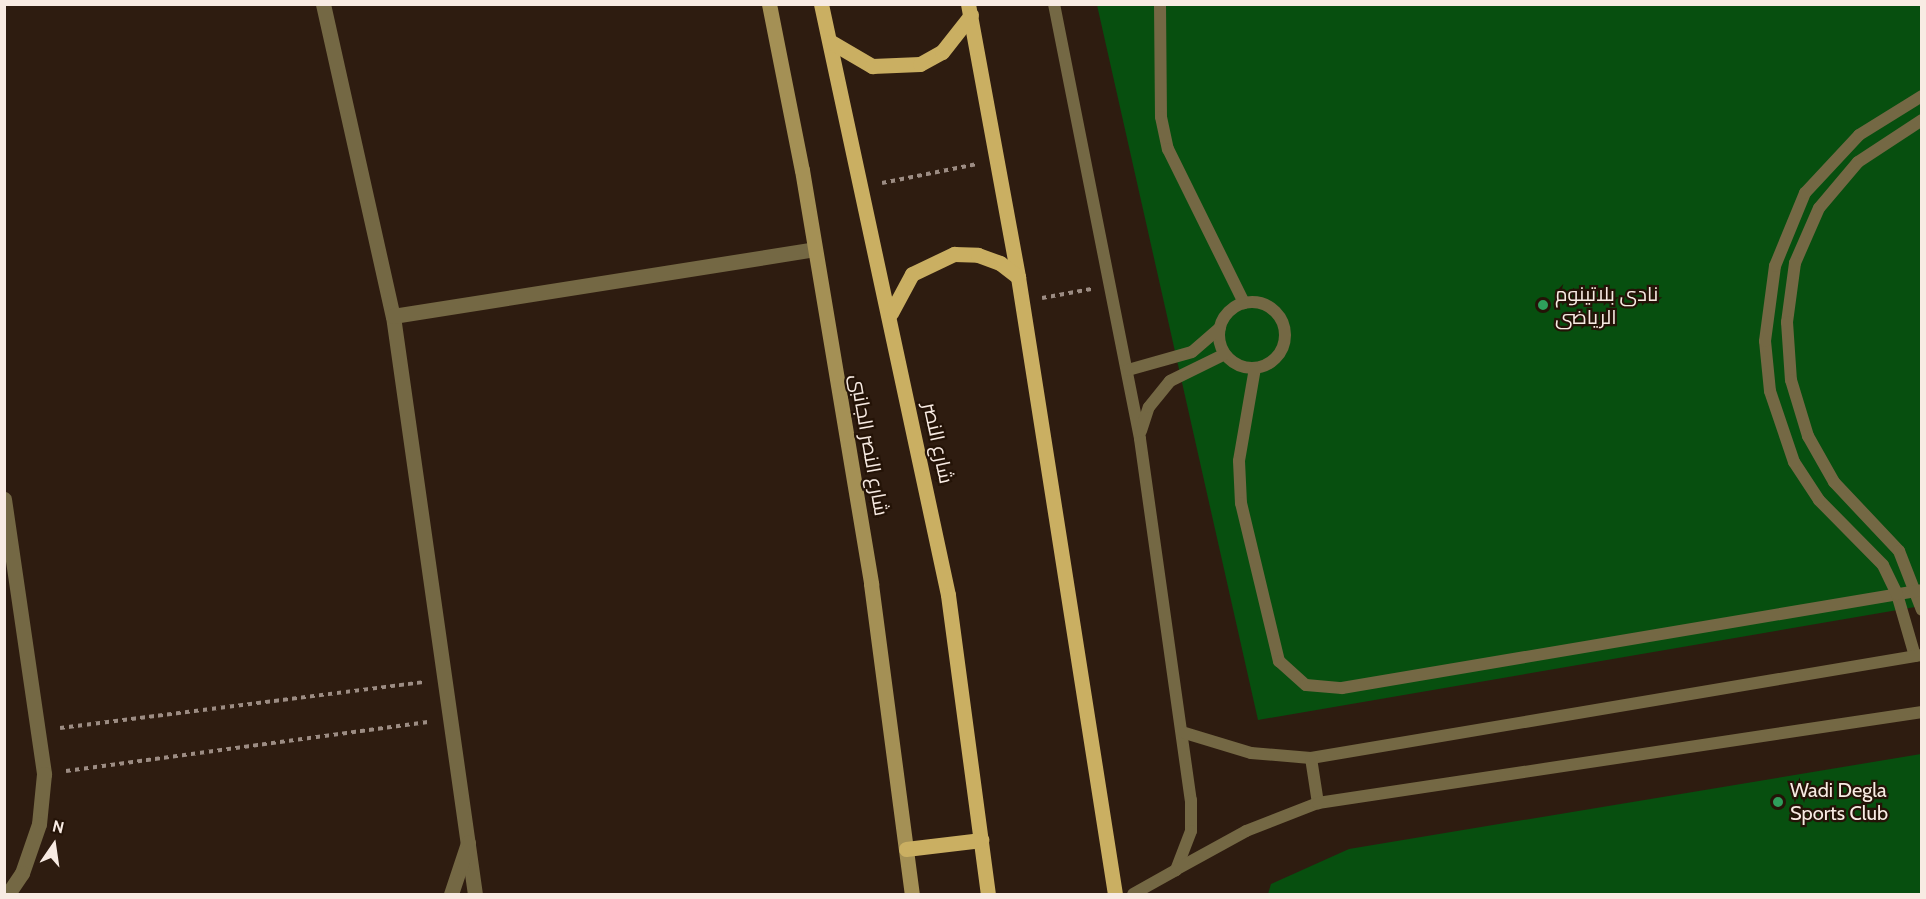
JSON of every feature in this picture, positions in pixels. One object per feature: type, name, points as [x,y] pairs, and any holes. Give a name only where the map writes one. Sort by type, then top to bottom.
[{"type":"main road","name":"شارع النصر","points":[[821,4],[891,315],[948,595],[988,894]]},
{"type":"main road","points":[[831,42],[873,66],[920,64],[948,47],[969,10]]},
{"type":"main road","points":[[969,10],[999,160],[1115,894]]},
{"type":"main road","points":[[891,315],[898,293],[912,274],[932,261],[978,255],[1000,262],[1018,277]]},
{"type":"main road","points":[[906,849],[981,840]]},
{"type":"street","points":[[323,4],[393,316],[470,837],[475,894]]},
{"type":"street","name":"شارع النصر الجانبى","points":[[769,4],[815,249],[872,584],[912,894]]},
{"type":"street","points":[[393,316],[815,249]]},
{"type":"street","points":[[4,498],[44,774],[39,824],[22,873],[8,894]]},
{"type":"street","points":[[451,894],[470,837]]},
{"type":"lane","points":[[1054,4],[1128,370],[1185,733],[1191,831],[1176,870]]},
{"type":"lane","points":[[1160,4],[1161,117],[1168,149],[1244,303]]},
{"type":"lane","points":[[1185,733],[1251,753],[1311,758],[1918,656],[1897,594],[1874,552],[1807,483],[1784,438],[1766,366],[1769,291],[1792,216],[1821,171],[1879,119],[1922,96]]},
{"type":"lane","points":[[1922,120],[1882,143],[1837,183],[1805,235],[1789,293],[1791,380],[1808,436],[1833,482],[1899,551],[1918,590],[1922,610]]},
{"type":"lane","points":[[1769,291],[1789,293]]},
{"type":"lane","points":[[1128,370],[1192,352],[1220,328],[1228,312],[1244,303],[1270,307],[1285,329],[1278,356],[1254,368],[1244,367],[1225,354],[1220,328]]},
{"type":"lane","points":[[1140,439],[1149,407],[1170,381],[1225,354]]},
{"type":"lane","points":[[1254,368],[1239,461],[1241,503],[1279,661],[1306,685],[1342,687],[1918,590]]},
{"type":"lane","points":[[1133,894],[1246,831],[1318,803],[1922,712]]},
{"type":"lane","points":[[1311,758],[1318,803]]},
{"type":"path","points":[[861,188],[999,160]]},
{"type":"path","points":[[1022,302],[1112,285]]},
{"type":"path","points":[[39,731],[446,679]]},
{"type":"path","points":[[44,774],[452,719]]},
{"type":"green space","name":"نادى بلاتينوم الرياضى","points":[[1097,5],[1921,5],[1921,606],[1258,720]]},
{"type":"green space","name":"Wadi Degla Sports Club","points":[[1921,754],[1921,894],[1268,894],[1271,884],[1349,849]]},
{"type":"place","name":"نادى بلاتينوم الرياضى","points":[[1543,305]]},
{"type":"place","name":"Wadi Degla Sports Club","points":[[1778,802]]}]
